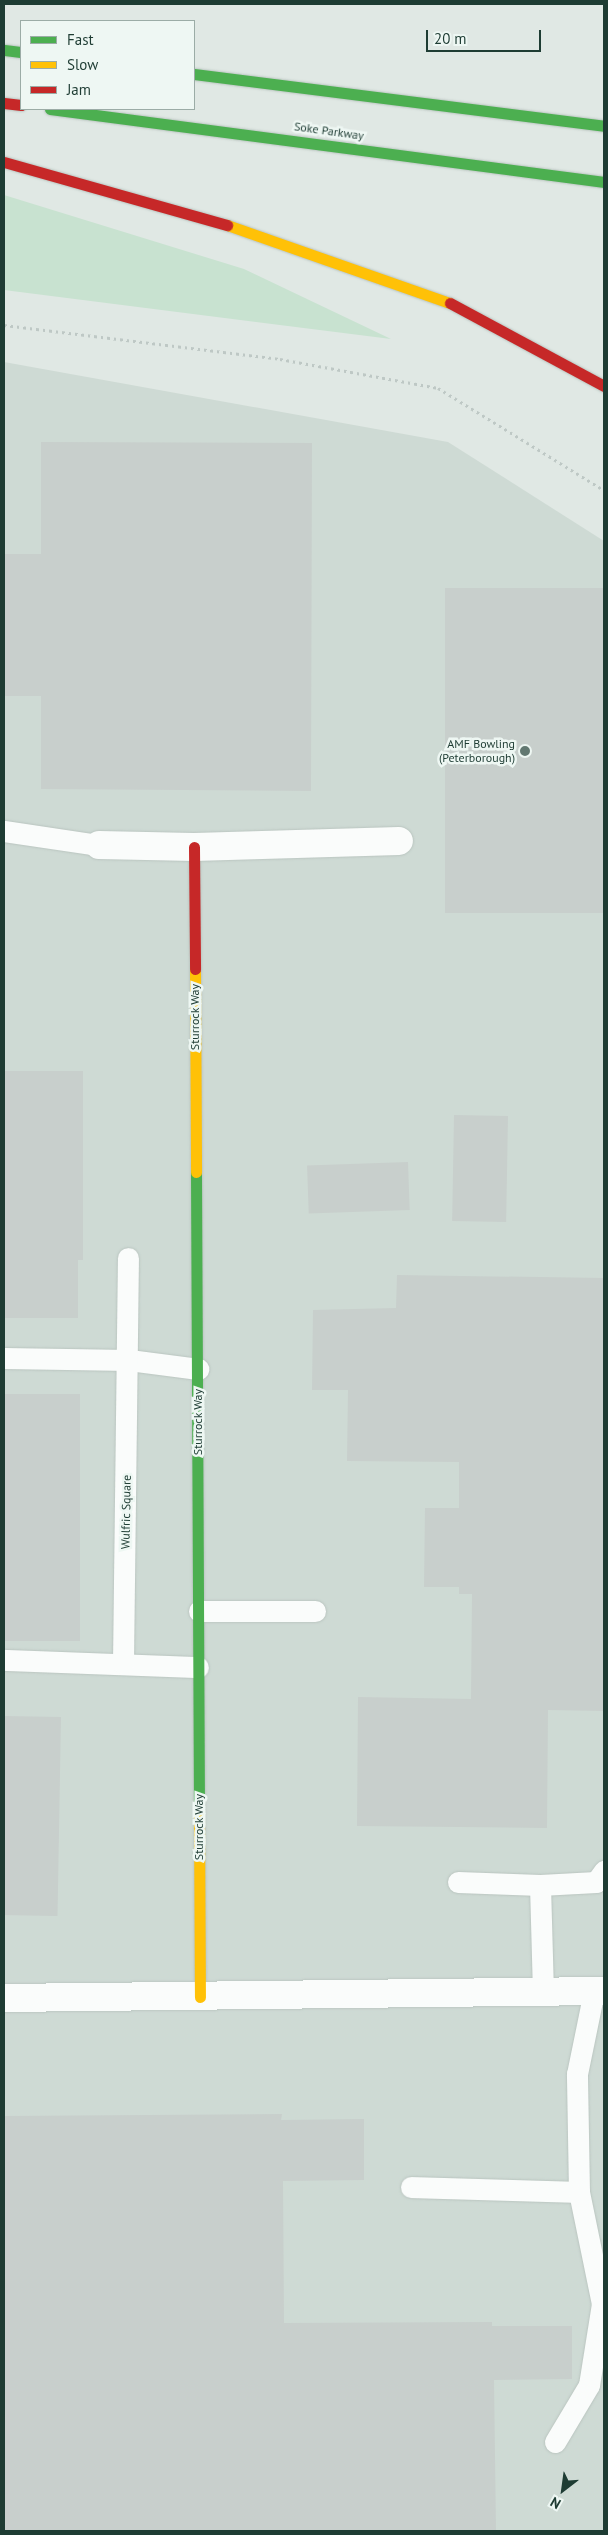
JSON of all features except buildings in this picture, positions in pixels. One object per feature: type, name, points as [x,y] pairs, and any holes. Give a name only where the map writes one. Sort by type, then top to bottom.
[{"type":"main road","points":[[4,50],[20,52]]},
{"type":"main road","points":[[195,74],[604,126]]},
{"type":"main road","points":[[4,103],[20,105]]},
{"type":"main road","name":"Soke Parkway","points":[[58,110],[604,182]]},
{"type":"main road","points":[[4,162],[193,213],[468,309],[604,386]]},
{"type":"main road","name":"Sturrock Way","points":[[194,848],[200,1997]]},
{"type":"street","points":[[99,845],[194,848],[399,842]]},
{"type":"street","points":[[4,1998],[200,1997],[542,1990],[599,1991]]},
{"type":"lane","points":[[4,831],[99,845]]},
{"type":"lane","name":"Wulfric Square","points":[[122,1663],[129,1360],[128,1258]]},
{"type":"lane","points":[[4,1358],[129,1360],[198,1369]]},
{"type":"lane","points":[[199,1611],[315,1611]]},
{"type":"lane","points":[[4,1660],[198,1667]]},
{"type":"lane","points":[[458,1882],[540,1885],[596,1882],[604,1871]]},
{"type":"lane","points":[[540,1885],[542,1990]]},
{"type":"lane","points":[[555,2442],[589,2385],[602,2304],[579,2192],[577,2074],[599,1991]]},
{"type":"lane","points":[[411,2187],[579,2192]]},
{"type":"path","points":[[4,325],[280,359],[438,388],[604,490]]},
{"type":"shaded area","points":[[4,362],[448,442],[604,541],[604,2531],[4,2531]]},
{"type":"green space","points":[[4,195],[244,269],[391,339],[4,290]]},
{"type":"traffic: fast","points":[[4,50],[20,52]]},
{"type":"traffic: fast","points":[[195,74],[604,126]]},
{"type":"traffic: fast","points":[[58,110],[604,182]]},
{"type":"traffic: fast","points":[[196,1172],[199,1814]]},
{"type":"traffic: slow","points":[[227,225],[450,303]]},
{"type":"traffic: slow","points":[[195,969],[196,1172]]},
{"type":"traffic: slow","points":[[199,1814],[200,1997]]},
{"type":"traffic: jam","points":[[4,103],[20,105]]},
{"type":"traffic: jam","points":[[4,162],[227,225]]},
{"type":"traffic: jam","points":[[450,303],[604,386]]},
{"type":"traffic: jam","points":[[194,847],[195,969]]},
{"type":"place","name":"AMF Bowling (Peterborough)","points":[[525,751]]}]
